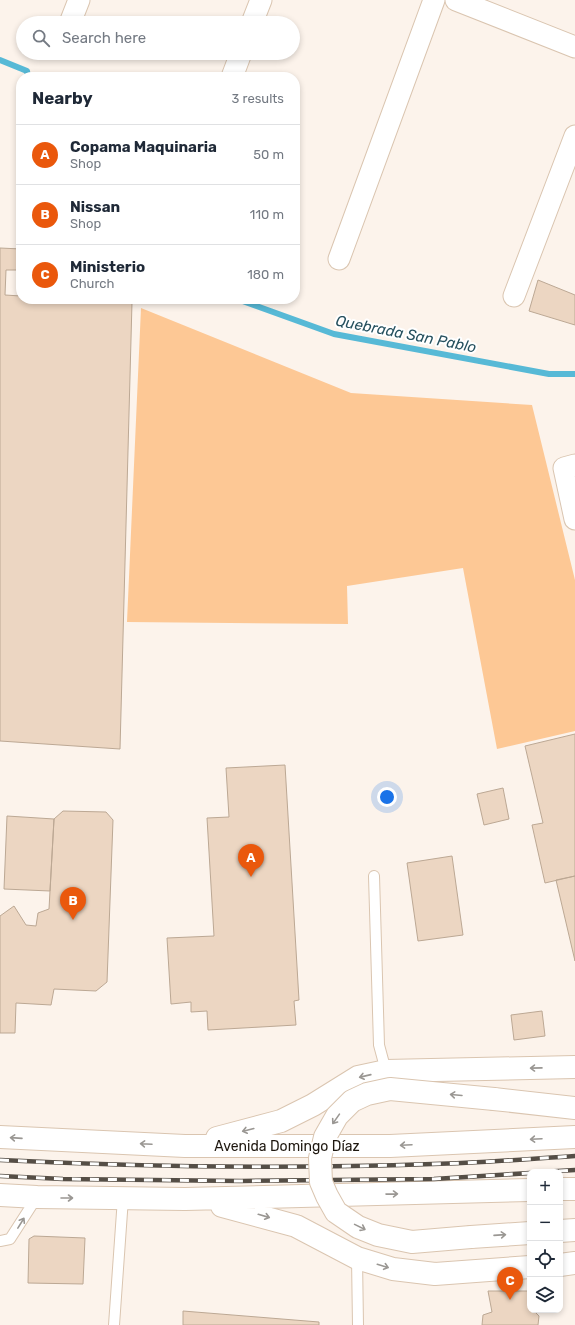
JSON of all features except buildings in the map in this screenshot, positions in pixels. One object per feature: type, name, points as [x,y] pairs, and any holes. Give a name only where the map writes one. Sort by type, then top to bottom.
[{"type":"main road","points":[[184,1146],[281,1121],[313,1105],[358,1077],[386,1071],[575,1067]]},
{"type":"main road","points":[[527,1233],[412,1242],[378,1235],[358,1227],[336,1212],[326,1196],[321,1182],[320,1158],[325,1137],[337,1116],[352,1101],[367,1094],[390,1089],[575,1108]]},
{"type":"main road","name":"Avenida Domingo Díaz","points":[[0,1137],[184,1146],[390,1146],[575,1137]]},
{"type":"main road","points":[[563,1189],[575,1189]]},
{"type":"main road","points":[[0,1195],[185,1199],[527,1190]]},
{"type":"main road","points":[[185,1199],[228,1207],[296,1226],[357,1258],[393,1270],[435,1274],[527,1267]]},
{"type":"main road","points":[[563,1230],[575,1230]]},
{"type":"main road","points":[[563,1265],[575,1263]]},
{"type":"street","points":[[73,16],[79,0]]},
{"type":"street","points":[[255,16],[261,0]]},
{"type":"street","points":[[339,259],[434,0]]},
{"type":"street","points":[[456,0],[575,47]]},
{"type":"street","points":[[234,72],[238,60]]},
{"type":"street","points":[[514,296],[574,139]]},
{"type":"street","points":[[575,465],[564,468],[575,519]]},
{"type":"lane","points":[[374,876],[379,1044],[386,1071]]},
{"type":"lane","points":[[0,1241],[10,1239],[37,1197]]},
{"type":"lane","points":[[114,1325],[123,1198]]},
{"type":"lane","points":[[357,1258],[358,1325]]},
{"type":"shaded area","points":[[141,308],[351,393],[532,405],[575,580],[575,731],[497,749],[463,568],[347,586],[348,624],[127,622]]},
{"type":"waterway","name":"Quebrada San Pablo","points":[[0,60],[27,72]]},
{"type":"waterway","name":"Quebrada San Pablo","points":[[251,304],[334,334],[549,374],[575,374]]},
{"type":"railway","points":[[0,1160],[162,1166],[271,1167],[468,1163],[575,1156]]},
{"type":"railway","points":[[563,1171],[575,1170]]},
{"type":"railway","points":[[0,1176],[63,1179],[241,1181],[434,1179],[527,1173]]},
{"type":"place","name":"Copama Maquinaria","points":[[251,877]]},
{"type":"place","name":"Nissan","points":[[73,920]]},
{"type":"place","name":"Ministerio","points":[[510,1300]]}]
